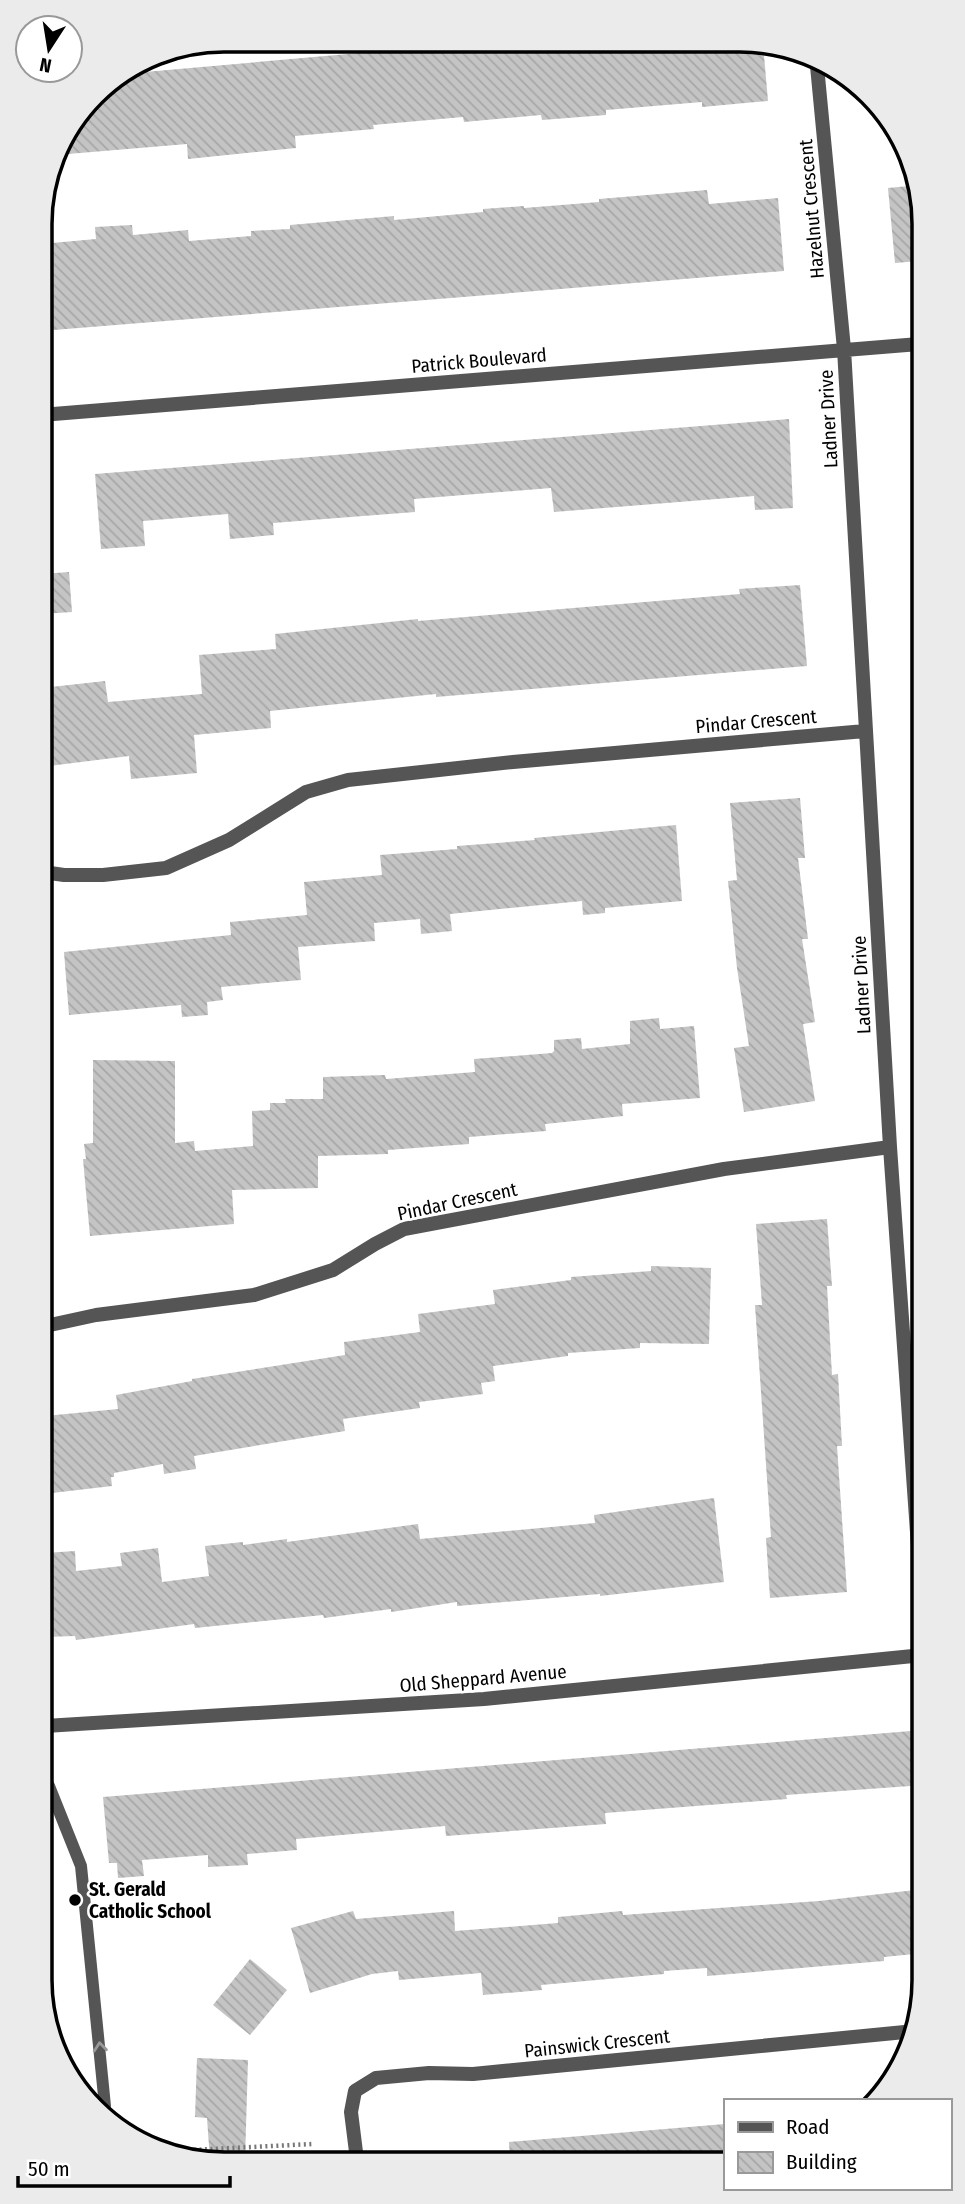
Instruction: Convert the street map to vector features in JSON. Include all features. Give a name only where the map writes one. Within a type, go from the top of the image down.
[{"type":"street","name":"Hazelnut Crescent","points":[[817,70],[844,349]]},
{"type":"street","name":"Patrick Boulevard","points":[[53,414],[912,344]]},
{"type":"street","name":"Ladner Drive","points":[[844,349],[890,1147],[912,1461]]},
{"type":"street","name":"Pindar Crescent","points":[[53,873],[103,875],[166,869],[229,839],[306,792],[348,780],[513,762],[865,731]]},
{"type":"street","name":"Pindar Crescent","points":[[52,1324],[96,1315],[254,1295],[333,1270],[404,1229],[724,1169],[890,1147]]},
{"type":"street","name":"Old Sheppard Avenue","points":[[52,1726],[484,1699],[912,1656]]},
{"type":"street","name":"Painswick Crescent","points":[[357,2152],[351,2112],[355,2091],[376,2078],[429,2073],[473,2074],[904,2032]]},
{"type":"lane","points":[[52,1794],[81,1866],[105,2103]]},
{"type":"path","points":[[200,2150],[312,2144]]},
{"type":"building","points":[[740,52],[764,54],[768,101],[702,107],[702,102],[606,110],[606,115],[542,120],[541,115],[464,122],[463,117],[373,125],[374,129],[295,136],[296,148],[188,159],[187,144],[68,154],[81,129],[95,111],[129,81],[147,72],[363,53]]},
{"type":"building","points":[[908,186],[912,262],[895,263],[888,188]]},
{"type":"building","points":[[707,190],[709,204],[778,198],[784,271],[53,330],[53,243],[96,239],[95,227],[132,225],[133,235],[188,230],[189,241],[251,236],[251,231],[290,229],[290,225],[394,216],[394,220],[483,212],[483,209],[599,202],[599,199]]},
{"type":"building","points":[[789,419],[793,508],[755,510],[754,496],[554,512],[551,488],[414,499],[415,512],[273,523],[274,535],[230,539],[228,514],[143,521],[145,546],[101,549],[95,474]]},
{"type":"building","points":[[69,572],[72,612],[53,613],[53,573]]},
{"type":"building","points":[[800,585],[807,666],[436,697],[436,694],[270,711],[271,728],[194,735],[197,773],[131,779],[129,756],[53,766],[53,687],[105,681],[108,702],[202,694],[199,655],[276,649],[275,634],[418,619],[740,594],[739,589]]},
{"type":"building","points":[[800,798],[805,858],[798,858],[808,939],[802,939],[815,1022],[803,1024],[815,1101],[744,1112],[734,1048],[749,1046],[728,881],[737,880],[730,803]]},
{"type":"building","points":[[676,825],[682,901],[605,908],[605,913],[583,915],[582,901],[450,914],[452,931],[421,934],[420,919],[374,923],[375,941],[298,947],[301,980],[221,987],[223,1000],[207,1002],[208,1015],[182,1017],[181,1005],[69,1015],[64,952],[231,935],[230,922],[307,915],[304,882],[382,875],[380,855]]},
{"type":"building","points":[[659,1018],[660,1029],[694,1026],[700,1098],[622,1104],[623,1116],[545,1124],[546,1131],[469,1137],[469,1144],[388,1150],[388,1154],[318,1156],[318,1188],[232,1190],[234,1224],[90,1236],[83,1159],[86,1159],[84,1144],[93,1143],[93,1060],[175,1061],[175,1143],[194,1141],[195,1151],[253,1146],[252,1111],[270,1110],[270,1103],[286,1103],[285,1099],[323,1099],[323,1077],[385,1075],[386,1079],[475,1072],[474,1059],[552,1053],[554,1040],[581,1038],[582,1049],[630,1044],[630,1021]]},
{"type":"building","points":[[827,1219],[832,1286],[827,1286],[832,1375],[838,1374],[842,1446],[837,1446],[847,1592],[770,1598],[766,1538],[771,1537],[755,1305],[762,1305],[756,1224]]},
{"type":"building","points":[[651,1266],[711,1268],[709,1344],[640,1343],[640,1348],[568,1353],[568,1356],[493,1366],[495,1381],[481,1383],[483,1394],[419,1402],[420,1408],[343,1419],[345,1431],[194,1456],[196,1469],[164,1474],[163,1464],[114,1473],[114,1477],[111,1477],[112,1486],[52,1493],[52,1415],[118,1409],[116,1395],[192,1379],[345,1355],[344,1342],[420,1332],[418,1314],[495,1304],[493,1290],[571,1280],[571,1277],[651,1271]]},
{"type":"building","points":[[714,1498],[724,1582],[600,1596],[457,1606],[457,1602],[324,1618],[323,1615],[195,1628],[194,1624],[76,1640],[75,1636],[52,1637],[52,1553],[75,1551],[76,1571],[122,1566],[120,1553],[158,1548],[162,1582],[209,1576],[205,1546],[243,1542],[243,1545],[287,1539],[287,1542],[418,1524],[420,1539],[595,1523],[594,1515]]},
{"type":"building","points":[[912,1731],[912,1786],[605,1813],[606,1824],[446,1836],[445,1826],[296,1839],[297,1850],[247,1854],[248,1865],[208,1867],[208,1855],[142,1860],[144,1876],[118,1878],[117,1863],[109,1863],[103,1797]]},
{"type":"building","points":[[912,1890],[912,1954],[884,1957],[884,1961],[707,1976],[707,1968],[664,1971],[664,1974],[541,1985],[542,1990],[483,1995],[481,1973],[399,1980],[398,1971],[372,1974],[310,1993],[291,1928],[353,1911],[356,1919],[454,1911],[455,1931],[558,1923],[558,1917],[622,1911],[623,1915],[819,1901]]},
{"type":"building","points":[[250,1959],[287,1990],[250,2035],[213,2005]]},
{"type":"building","points":[[197,2058],[248,2060],[245,2152],[209,2151],[207,2118],[195,2117]]},
{"type":"building","points":[[724,2124],[724,2152],[510,2152],[509,2142]]},
{"type":"place","name":"St. Gerald Catholic School","points":[[75,1900]]}]
